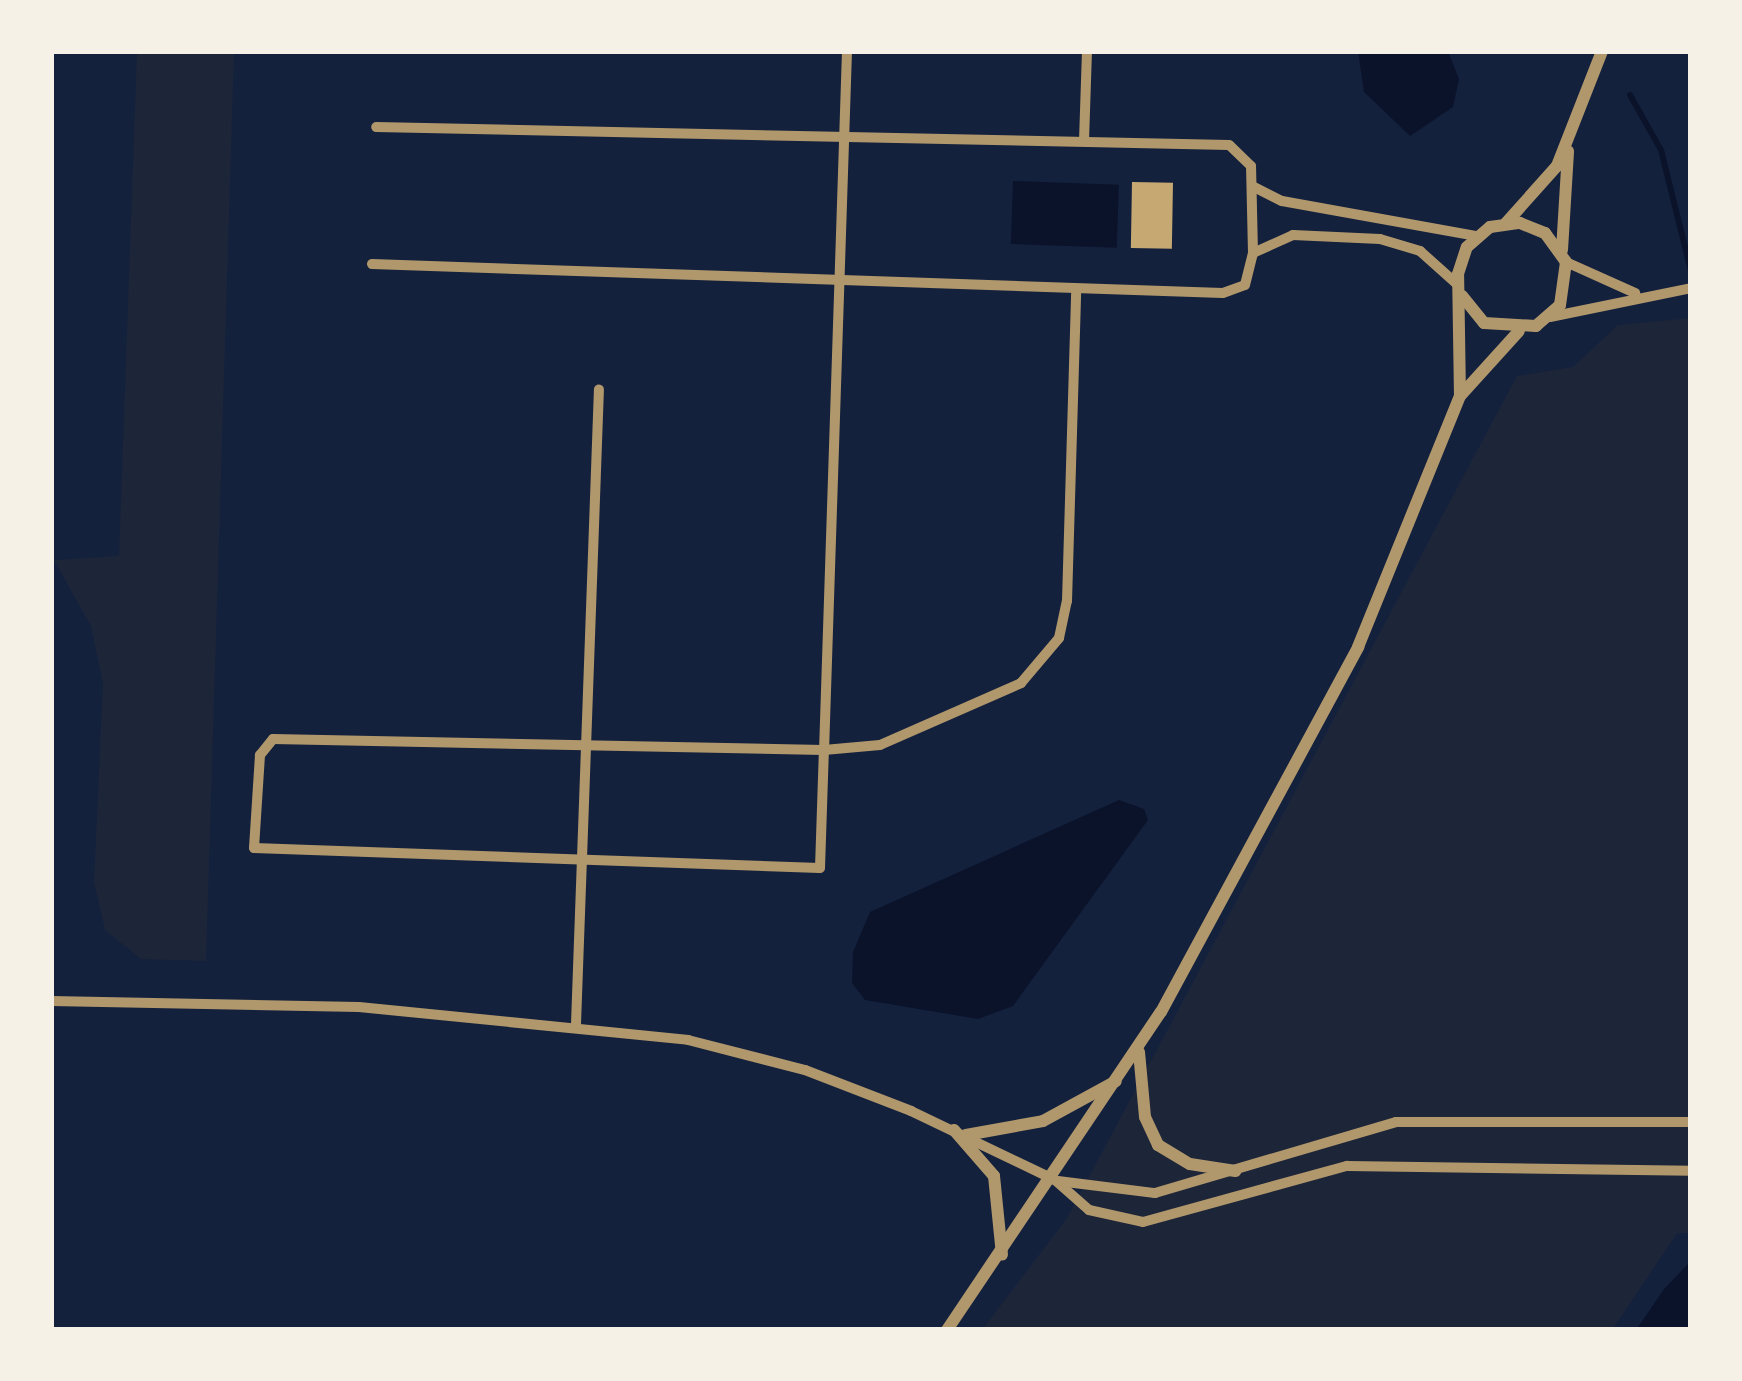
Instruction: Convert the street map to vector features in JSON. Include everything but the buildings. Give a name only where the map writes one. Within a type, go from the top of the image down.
[{"type":"street","points":[[847,51],[839,280],[824,750],[820,868],[254,848],[260,755],[273,739],[824,750],[900,738],[1021,683],[1051,655],[1067,601],[1076,290]]},
{"type":"street","points":[[1084,141],[1087,51]]},
{"type":"street","points":[[947,1330],[1055,1180],[1139,1048],[1321,723],[1394,572],[1460,396],[1461,260],[1477,236],[1506,223],[1541,190],[1570,138],[1602,51]]},
{"type":"street","points":[[372,264],[1223,293],[1245,285],[1253,253],[1254,188],[1247,158],[1228,145],[376,127]]},
{"type":"street","points":[[1550,317],[1566,292],[1570,138]]},
{"type":"street","points":[[1254,188],[1282,201],[1477,236]]},
{"type":"street","points":[[1506,223],[1545,232],[1564,258],[1638,294]]},
{"type":"street","points":[[1253,253],[1293,236],[1380,239],[1420,251],[1484,323],[1519,331]]},
{"type":"street","points":[[1460,396],[1519,331],[1550,317],[1638,294],[1691,288]]},
{"type":"street","points":[[576,1024],[598,389]]},
{"type":"street","points":[[51,1001],[311,1005],[576,1024],[766,1058],[960,1132],[1055,1180],[1089,1210],[1143,1222],[1347,1166],[1691,1171]]},
{"type":"street","points":[[1139,1048],[1145,1117],[1158,1145],[1190,1164],[1234,1171]]},
{"type":"street","points":[[960,1132],[1042,1121],[1121,1076]]},
{"type":"street","points":[[1055,1180],[1141,1195],[1396,1122],[1691,1122]]},
{"type":"street","points":[[960,1132],[998,1185],[1001,1257]]},
{"type":"shaded area","points":[[137,51],[234,51],[206,961],[141,959],[105,930],[94,882],[103,684],[91,626],[54,560],[119,556]]},
{"type":"shaded area","points":[[1358,51],[1448,51],[1459,79],[1453,107],[1410,136],[1364,92]]},
{"type":"shaded area","points":[[1013,181],[1119,185],[1117,248],[1011,244]]},
{"type":"shaded area","points":[[1691,318],[1691,1233],[1677,1233],[1612,1330],[982,1330],[1067,1218],[1517,376],[1573,367],[1618,325]]},
{"type":"shaded area","points":[[1119,800],[1144,809],[1148,820],[1013,1006],[978,1019],[865,1000],[852,983],[853,952],[870,912]]},
{"type":"shaded area","points":[[1691,1261],[1691,1330],[1636,1330],[1664,1289]]},
{"type":"waterway","points":[[1630,95],[1661,150],[1691,271]]}]
